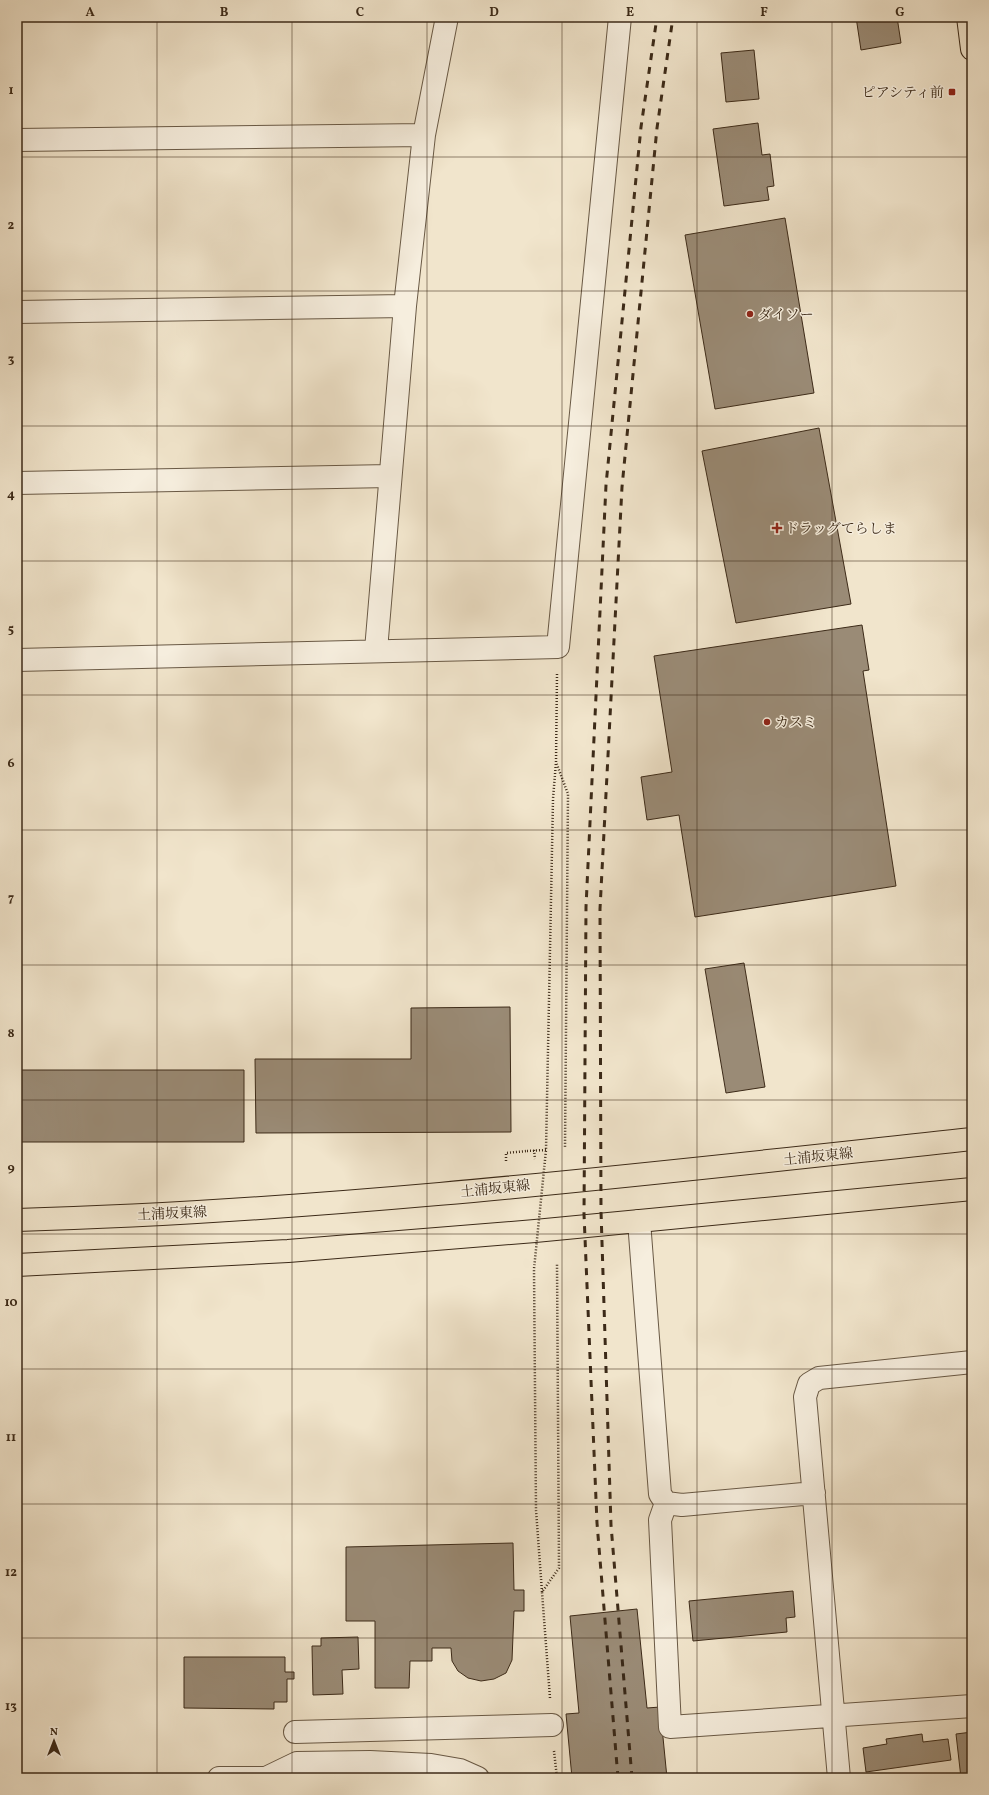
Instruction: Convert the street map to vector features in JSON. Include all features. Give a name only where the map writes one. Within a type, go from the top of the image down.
[{"type":"main road","points":[[968,17],[972,49]]},
{"type":"main road","name":"土浦坂東線","points":[[17,1220],[304,1206],[757,1162],[972,1139]]},
{"type":"main road","points":[[17,1265],[288,1251],[639,1221],[972,1189]]},
{"type":"street","points":[[376,650],[390,476],[424,134],[447,17]]},
{"type":"street","points":[[17,660],[376,650],[558,647],[620,17]]},
{"type":"street","points":[[17,140],[424,134]]},
{"type":"street","points":[[17,312],[406,306]]},
{"type":"street","points":[[17,483],[390,476]]},
{"type":"street","points":[[639,1221],[660,1494],[666,1503],[682,1505],[814,1493]]},
{"type":"street","points":[[839,1778],[805,1397],[809,1384],[819,1378],[972,1362]]},
{"type":"street","points":[[666,1503],[660,1520],[670,1727],[972,1706]]},
{"type":"street","points":[[295,1732],[552,1725]]},
{"type":"street","points":[[219,1778],[270,1777],[296,1763],[370,1762],[421,1771],[468,1775]]},
{"type":"path","points":[[557,1778],[536,1510],[534,1269],[546,1150],[553,799],[556,762],[558,647]]},
{"type":"path","points":[[556,762],[568,794],[565,1148]]},
{"type":"path","points":[[528,1161],[535,1161],[534,1150]]},
{"type":"path","points":[[514,1162],[506,1162],[506,1153],[546,1150]]},
{"type":"path","points":[[542,1592],[559,1568],[557,1263]]},
{"type":"building","points":[[856,17],[897,17],[901,43],[861,50]]},
{"type":"building","points":[[754,50],[759,99],[726,102],[721,53]]},
{"type":"building","points":[[758,123],[762,155],[770,154],[774,186],[767,187],[769,200],[724,206],[713,129]]},
{"type":"building","name":"ダイソー","points":[[785,218],[814,393],[715,409],[685,235]]},
{"type":"building","name":"ドラッグてらしま","points":[[819,428],[851,604],[736,623],[702,451]]},
{"type":"building","name":"カスミ","points":[[862,625],[869,670],[863,671],[896,886],[695,917],[679,815],[647,820],[641,777],[672,772],[654,656]]},
{"type":"building","points":[[744,963],[765,1087],[726,1093],[705,969]]},
{"type":"building","points":[[510,1007],[511,1132],[256,1133],[255,1059],[411,1059],[411,1008]]},
{"type":"building","points":[[17,1070],[244,1070],[244,1142],[17,1142]]},
{"type":"building","points":[[513,1543],[514,1590],[524,1590],[524,1611],[514,1611],[512,1660],[506,1673],[494,1679],[481,1681],[468,1678],[458,1671],[452,1661],[451,1648],[432,1648],[432,1661],[410,1661],[409,1688],[375,1688],[375,1621],[346,1621],[346,1547]]},
{"type":"building","points":[[793,1591],[795,1617],[786,1618],[787,1632],[693,1641],[689,1601]]},
{"type":"building","points":[[637,1609],[647,1708],[660,1707],[667,1778],[572,1778],[566,1714],[579,1713],[570,1616]]},
{"type":"building","points":[[358,1637],[359,1669],[342,1670],[343,1694],[313,1695],[312,1646],[321,1646],[321,1638]]},
{"type":"building","points":[[184,1657],[285,1657],[285,1672],[294,1672],[294,1679],[287,1679],[287,1702],[274,1702],[274,1709],[184,1708]]},
{"type":"building","points":[[972,1732],[972,1778],[961,1778],[956,1734]]},
{"type":"building","points":[[922,1734],[923,1742],[948,1739],[951,1760],[866,1772],[863,1748],[887,1744],[886,1739]]},
{"type":"railway","points":[[618,1778],[597,1523],[584,1214],[586,907],[606,485],[641,127],[657,17]]},
{"type":"railway","points":[[632,1778],[611,1525],[601,1211],[600,909],[622,487],[657,128],[673,17]]},
{"type":"place","name":"ピアシティ前","points":[[952,92]]},
{"type":"place","name":"ダイソー","points":[[750,314]]},
{"type":"place","name":"ドラッグてらしま","points":[[777,528]]},
{"type":"place","name":"カスミ","points":[[767,722]]}]
